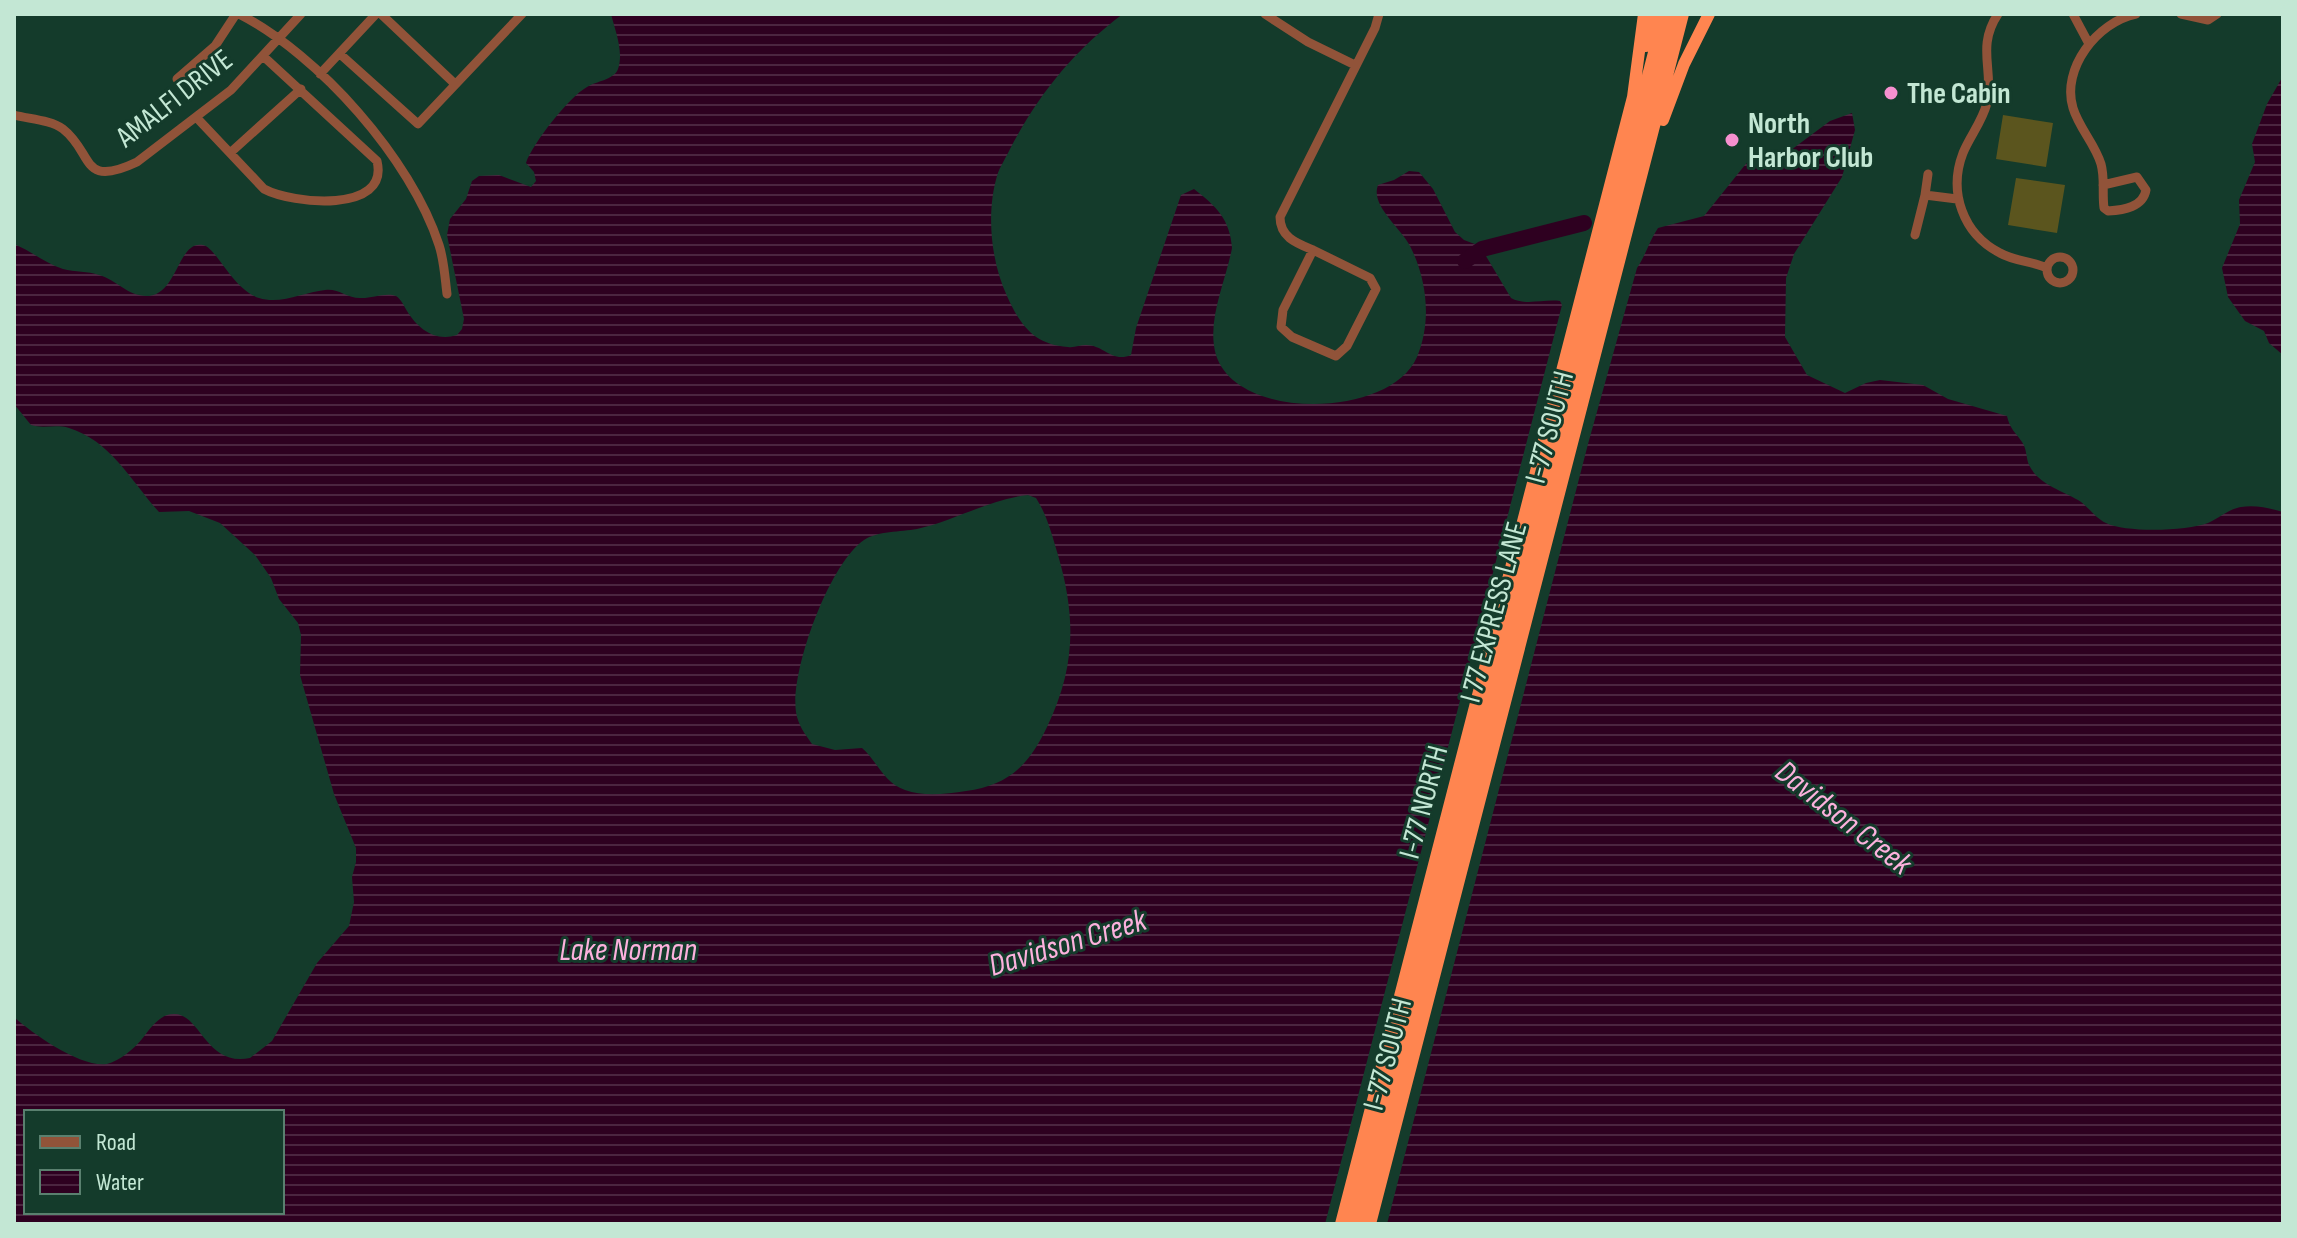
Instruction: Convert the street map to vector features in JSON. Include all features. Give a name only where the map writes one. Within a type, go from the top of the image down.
[{"type":"highway","points":[[1633,97],[1644,14]]},
{"type":"highway","points":[[1633,97],[1655,14]]},
{"type":"highway","name":"I 77 EXPRESS LANE","points":[[1350,1224],[1664,14]]},
{"type":"highway","name":"I 77 EXPRESS LANE","points":[[1361,1224],[1674,14]]},
{"type":"highway","name":"I-77 SOUTH","points":[[1370,1224],[1683,14]]},
{"type":"highway","points":[[1635,199],[1684,64],[1709,14]]},
{"type":"highway","name":"I-77 NORTH","points":[[1341,1224],[1633,97]]},
{"type":"street","points":[[177,79],[215,46],[237,14],[278,37],[320,74],[375,131],[404,174],[439,247],[447,294]]},
{"type":"street","name":"AMALFI DRIVE","points":[[14,115],[59,126],[86,162],[104,172],[120,170],[137,162],[231,90],[301,14]]},
{"type":"street","points":[[320,74],[378,14],[455,84]]},
{"type":"street","points":[[340,54],[418,124],[522,14]]},
{"type":"street","points":[[1265,14],[1308,42],[1355,65]]},
{"type":"street","points":[[1313,250],[1283,310],[1281,327],[1292,337],[1336,356],[1347,346],[1376,289],[1370,278],[1286,235],[1280,227],[1280,217],[1375,28],[1379,14]]},
{"type":"street","points":[[1998,14],[1986,45],[1987,102],[1961,157],[1957,199],[1970,227],[1990,247],[2008,257],[2047,268]]},
{"type":"street","points":[[2070,14],[2089,44]]},
{"type":"street","points":[[2103,185],[2137,177],[2146,190],[2145,197],[2138,204],[2108,211],[2104,208],[2101,164],[2074,112],[2070,95],[2074,72],[2089,44],[2136,14]]},
{"type":"street","points":[[2181,14],[2208,20],[2217,14]]},
{"type":"street","points":[[196,117],[264,189],[285,198],[355,198],[374,187],[379,179],[377,161],[263,56]]},
{"type":"street","points":[[230,153],[301,89]]},
{"type":"street","points":[[1915,235],[1928,174]]},
{"type":"street","points":[[1925,195],[1957,199]]},
{"type":"shaded area","points":[[2003,115],[2053,123],[2046,167],[1996,159]]},
{"type":"shaded area","points":[[2016,178],[2065,185],[2057,233],[2008,225]]},
{"type":"water","name":"Lake Norman","points":[[611,14],[1123,14],[1073,58],[1045,92],[1001,165],[994,190],[992,237],[1002,283],[1023,324],[1037,338],[1056,345],[1092,346],[1118,357],[1131,355],[1136,328],[1181,195],[1194,189],[1220,214],[1231,238],[1232,248],[1213,329],[1216,355],[1230,377],[1253,392],[1282,401],[1315,404],[1348,401],[1378,392],[1402,377],[1417,357],[1425,330],[1424,286],[1410,246],[1382,208],[1377,193],[1378,185],[1409,171],[1419,172],[1433,189],[1455,232],[1464,240],[1480,246],[1511,298],[1528,302],[1560,301],[1562,305],[1325,1224],[14,1224],[14,1017],[58,1048],[96,1064],[107,1064],[121,1057],[135,1047],[152,1026],[170,1014],[184,1017],[192,1023],[223,1055],[235,1059],[250,1058],[272,1041],[317,963],[349,926],[354,902],[352,877],[356,848],[334,794],[300,675],[301,635],[298,623],[279,599],[271,578],[255,555],[220,523],[189,511],[159,512],[119,463],[97,442],[69,428],[31,425],[14,404],[14,244],[56,266],[105,277],[142,296],[159,293],[188,250],[203,245],[214,253],[241,286],[259,298],[284,299],[330,290],[360,298],[392,295],[428,332],[441,337],[457,335],[464,319],[447,235],[450,219],[466,199],[472,181],[479,176],[499,175],[531,187],[536,181],[534,172],[526,163],[543,133],[580,92],[616,73],[620,62]],"holes":[[[1028,495],[1036,498],[1049,525],[1064,578],[1070,642],[1057,705],[1025,762],[1006,778],[981,788],[920,794],[898,787],[862,748],[835,750],[812,744],[796,712],[799,671],[826,594],[851,553],[864,540],[876,535],[917,529],[1014,497]]]},
{"type":"water","points":[[2283,76],[2283,355],[2269,343],[2264,331],[2245,321],[2228,297],[2222,268],[2240,224],[2239,200],[2255,162],[2252,144],[2267,104]]},
{"type":"water","points":[[1852,113],[1855,130],[1842,177],[1794,254],[1786,278],[1785,337],[1807,375],[1845,393],[1880,380],[1923,385],[1948,399],[2007,416],[2024,445],[2033,472],[2050,486],[2078,500],[2102,521],[2115,526],[2142,530],[2186,528],[2208,523],[2247,506],[2283,512],[2283,1224],[1387,1224],[1588,444],[1637,268],[1658,228],[1704,216],[1753,155],[1787,153],[1830,121]]},
{"type":"waterway","name":"Davidson Creek","points":[[1465,261],[1482,249],[1584,223]]},
{"type":"place","name":"The Cabin","points":[[1891,93]]},
{"type":"place","name":"North Harbor Club","points":[[1732,140]]}]
